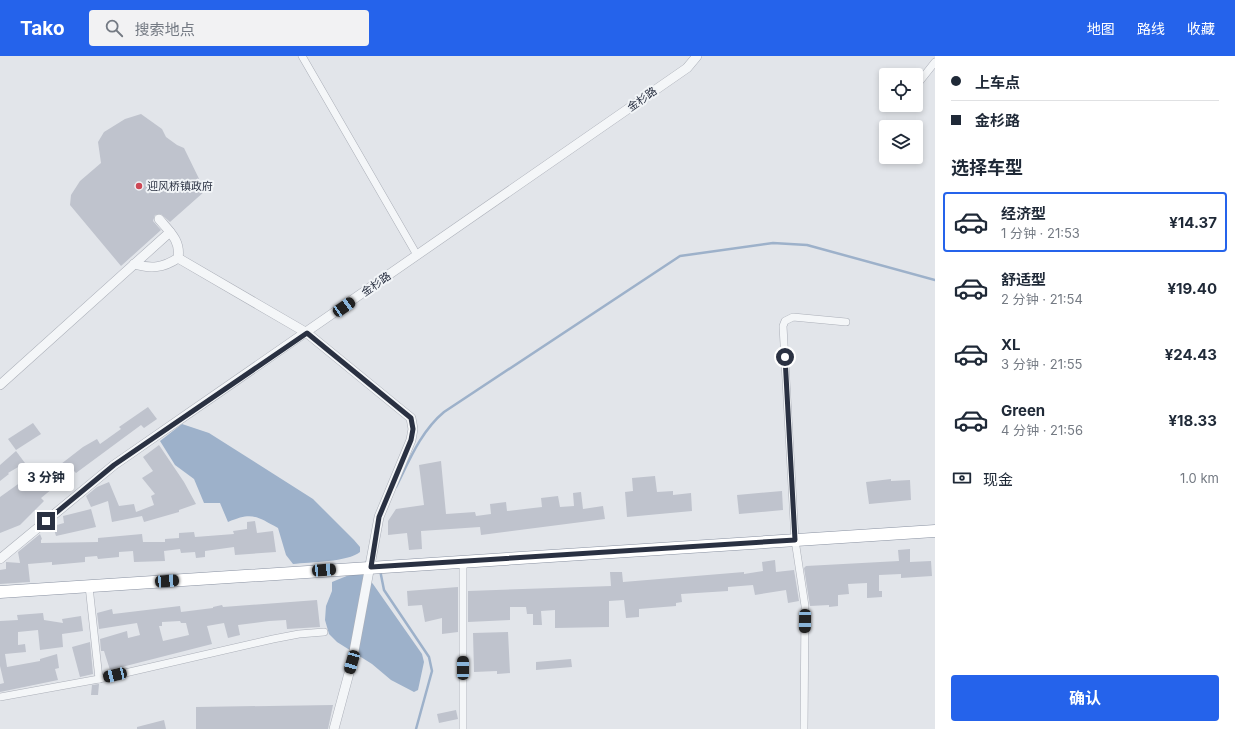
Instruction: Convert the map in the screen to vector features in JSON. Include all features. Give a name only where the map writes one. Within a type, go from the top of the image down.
[{"type":"highway","points":[[0,592],[935,531]]},
{"type":"street","points":[[302,56],[417,255]]},
{"type":"street","name":"金杉路","points":[[0,559],[114,465],[307,333],[687,68],[697,56]]},
{"type":"street","points":[[923,77],[935,62]]},
{"type":"street","points":[[134,264],[156,268],[168,265],[178,258],[179,249],[177,241],[159,220]]},
{"type":"street","points":[[0,384],[170,232]]},
{"type":"street","points":[[178,258],[307,333],[411,418],[413,429],[411,440],[379,517],[376,567],[334,729]]},
{"type":"street","points":[[804,729],[805,606],[795,540],[783,326],[785,320],[793,317],[846,322]]},
{"type":"street","points":[[463,561],[463,729]]},
{"type":"street","points":[[88,586],[100,678]]},
{"type":"street","points":[[0,697],[100,678],[299,634],[324,632]]},
{"type":"water","points":[[182,424],[209,433],[313,499],[354,540],[360,547],[360,552],[338,560],[293,564],[286,555],[278,528],[259,518],[249,516],[228,522],[220,503],[204,503],[194,479],[175,465],[160,441]]},
{"type":"water","points":[[354,573],[364,574],[373,584],[422,654],[424,662],[418,690],[414,692],[391,680],[372,664],[337,642],[329,634],[325,620],[326,606],[332,591],[332,582]]},
{"type":"building","name":"迎风桥镇政府","points":[[141,114],[162,129],[166,137],[184,148],[205,191],[170,222],[161,214],[155,215],[153,221],[161,230],[121,266],[70,205],[71,195],[80,181],[101,163],[98,142],[104,132],[125,119]]},
{"type":"building","points":[[148,407],[157,419],[144,428],[141,425],[76,473],[74,471],[41,498],[44,501],[20,525],[0,533],[0,497],[28,477],[29,479],[46,464],[52,471],[83,447],[97,439],[100,444],[121,429],[119,427]]},
{"type":"building","points":[[33,423],[41,434],[16,450],[8,439]]},
{"type":"building","points":[[159,445],[184,482],[196,504],[179,510],[179,512],[144,522],[142,516],[112,522],[108,501],[91,507],[86,496],[97,487],[109,482],[119,506],[134,504],[136,512],[154,505],[151,496],[155,494],[142,478],[153,471],[143,457]]},
{"type":"building","points":[[16,451],[25,463],[8,473],[9,474],[0,481],[0,465]]},
{"type":"building","points":[[441,461],[446,514],[475,512],[476,516],[491,514],[490,504],[506,502],[507,511],[542,507],[541,498],[558,496],[560,507],[574,506],[573,493],[581,492],[583,509],[603,506],[605,519],[481,535],[480,527],[421,531],[422,549],[409,550],[407,533],[388,535],[388,521],[396,509],[424,505],[419,465]]},
{"type":"building","points":[[655,476],[657,492],[673,491],[673,495],[691,493],[692,511],[627,517],[625,492],[633,491],[632,478]]},
{"type":"building","points":[[891,479],[891,481],[910,480],[911,500],[869,504],[866,482]]},
{"type":"building","points":[[782,491],[783,510],[739,514],[737,495]]},
{"type":"building","points":[[91,509],[96,527],[56,536],[53,526],[64,523],[63,516]]},
{"type":"building","points":[[255,521],[257,533],[273,531],[276,552],[235,555],[234,547],[205,551],[205,557],[196,558],[195,552],[181,553],[180,549],[164,551],[165,561],[134,562],[133,551],[119,552],[119,557],[98,559],[97,556],[85,557],[85,562],[52,565],[52,562],[28,564],[30,582],[0,584],[0,570],[6,569],[6,562],[20,563],[18,552],[40,534],[42,539],[41,543],[98,542],[98,538],[142,534],[143,542],[165,542],[165,539],[179,538],[179,533],[194,532],[195,537],[234,534],[233,531],[247,529],[247,522]]},
{"type":"building","points":[[910,549],[910,562],[931,561],[932,576],[901,578],[901,574],[879,575],[879,591],[882,591],[882,597],[867,598],[867,583],[848,584],[849,594],[838,595],[838,606],[810,606],[804,568],[806,566],[899,561],[898,550]]},
{"type":"building","points":[[775,560],[776,572],[794,570],[799,601],[788,603],[786,590],[755,595],[753,585],[728,587],[728,591],[681,594],[682,602],[676,603],[676,606],[639,609],[639,617],[626,618],[624,600],[609,601],[609,627],[555,628],[555,610],[541,611],[542,625],[533,625],[533,614],[527,614],[526,607],[510,607],[510,620],[468,622],[468,591],[611,586],[610,572],[622,572],[623,582],[744,572],[744,574],[763,571],[762,562]]},
{"type":"building","points":[[458,587],[458,632],[442,634],[442,618],[425,622],[422,605],[408,606],[407,591]]},
{"type":"building","points":[[317,600],[320,627],[287,629],[286,620],[269,621],[238,625],[240,635],[228,638],[224,623],[207,626],[212,644],[110,670],[104,651],[101,651],[100,639],[127,631],[128,638],[140,635],[137,623],[99,629],[97,613],[112,609],[113,614],[180,606],[181,612],[213,608],[222,605],[223,607]],"holes":[[[180,621],[181,623],[186,623],[189,635],[163,641],[159,626],[162,626],[162,622]]]},
{"type":"building","points":[[43,613],[44,620],[63,623],[62,619],[81,616],[83,631],[62,634],[63,647],[40,650],[38,630],[18,632],[18,645],[25,644],[26,652],[5,654],[7,667],[40,661],[40,659],[57,654],[59,668],[55,669],[58,680],[0,692],[0,684],[4,683],[0,666],[0,621],[18,620],[17,615]]},
{"type":"building","points":[[508,632],[510,673],[497,674],[497,671],[474,672],[473,633]]},
{"type":"building","points":[[90,642],[93,674],[80,677],[72,647]]},
{"type":"building","points":[[571,659],[572,667],[536,670],[536,662]]},
{"type":"building","points":[[99,684],[98,695],[91,695],[92,685]]},
{"type":"building","points":[[333,705],[328,729],[196,729],[196,707]]},
{"type":"building","points":[[456,710],[458,719],[439,723],[437,714]]},
{"type":"building","points":[[164,720],[166,729],[137,729],[137,727]]},
{"type":"waterway","points":[[396,487],[422,437],[444,412],[680,256],[773,243],[807,245],[935,280]]},
{"type":"waterway","points":[[380,570],[384,590],[429,657],[432,671],[416,729]]},
{"type":"place","name":"迎风桥镇政府","points":[[139,186]]},
{"type":"route","points":[[46,521],[114,465],[307,333],[411,418],[413,429],[411,440],[379,517],[371,567],[795,540],[785,357]]}]
